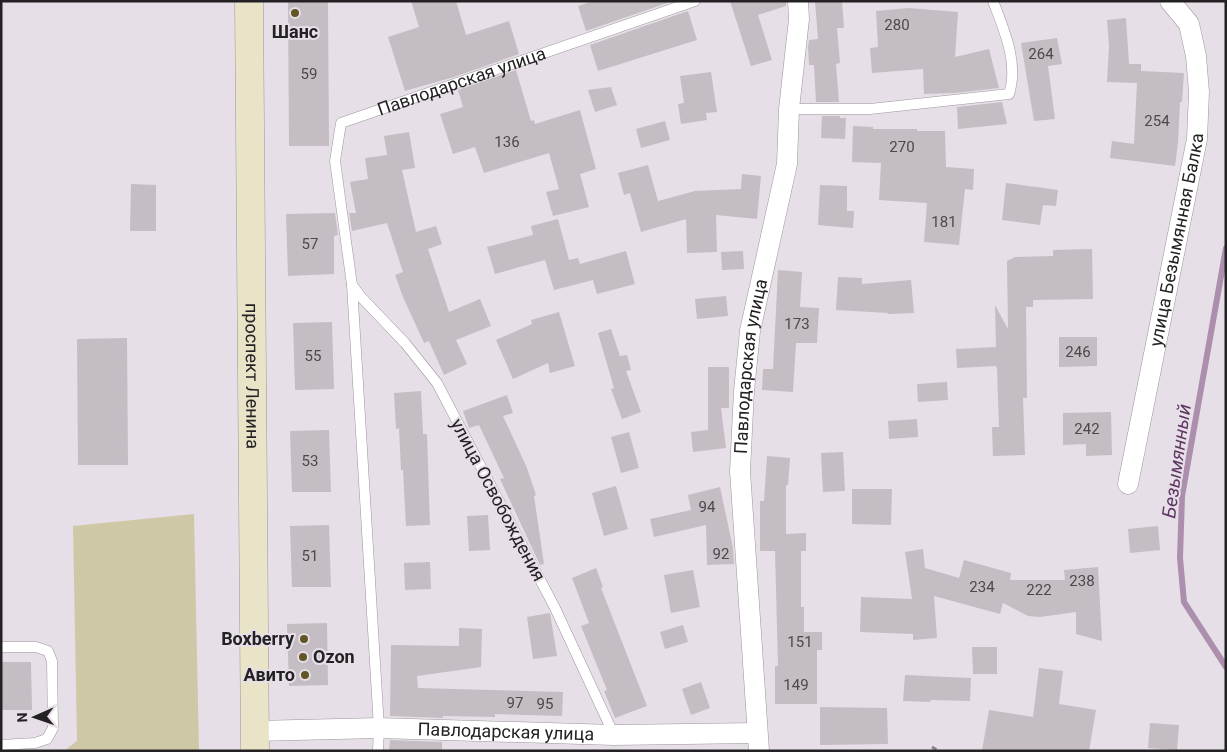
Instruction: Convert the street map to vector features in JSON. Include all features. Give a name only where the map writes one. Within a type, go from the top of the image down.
[{"type":"main road","name":"проспект Ленина","points":[[249,1],[255,741]]},
{"type":"street","name":"Павлодарская улица","points":[[255,741],[379,728],[614,735],[758,742],[740,471],[744,391],[750,331],[787,164],[789,109],[799,19],[798,1]]},
{"type":"street","name":"улица Безымянная Балка","points":[[1128,484],[1197,139],[1199,92],[1196,56],[1190,24],[1170,1]]},
{"type":"lane","name":"Павлодарская улица","points":[[352,285],[335,162],[341,123],[695,1]]},
{"type":"lane","points":[[789,109],[870,109],[1009,94],[1013,81],[1008,39],[993,1]]},
{"type":"lane","points":[[352,285],[379,728],[378,751]]},
{"type":"lane","name":"улица Освобождения","points":[[352,285],[405,343],[437,383],[555,608],[614,735]]},
{"type":"lane","points":[[1,647],[36,647],[48,651],[52,661],[53,728],[47,739],[35,743],[1,745]]},
{"type":"path","points":[[932,747],[939,751]]},
{"type":"shaded area","points":[[194,514],[199,751],[64,751],[77,741],[73,526]]},
{"type":"building","points":[[288,1],[328,1],[329,146],[289,146]]},
{"type":"building","points":[[411,1],[456,1],[466,35],[509,21],[519,54],[454,77],[405,91],[388,37],[419,27]]},
{"type":"building","points":[[593,1],[673,1],[586,31],[578,6]]},
{"type":"building","points":[[730,1],[786,1],[786,6],[758,15],[772,60],[751,66]]},
{"type":"building","points":[[815,1],[842,1],[844,28],[837,28],[840,63],[836,64],[839,102],[816,102],[814,65],[809,65],[808,46],[809,40],[818,39]]},
{"type":"building","points":[[909,8],[958,12],[955,57],[989,49],[999,88],[924,94],[923,69],[872,73],[870,48],[878,47],[876,11]]},
{"type":"building","points":[[688,11],[697,40],[598,71],[590,45]]},
{"type":"building","points":[[1126,18],[1129,64],[1141,64],[1141,71],[1184,73],[1175,166],[1110,158],[1112,141],[1134,144],[1137,83],[1107,82],[1109,46],[1107,20]]},
{"type":"building","points":[[1057,38],[1062,64],[1048,66],[1055,119],[1034,121],[1021,43]]},
{"type":"building","points":[[516,70],[531,121],[534,120],[535,124],[580,110],[596,169],[580,174],[589,207],[553,216],[546,192],[559,189],[549,153],[484,173],[475,147],[453,154],[440,114],[463,107],[458,90]]},
{"type":"building","points":[[711,72],[717,112],[706,113],[707,120],[681,124],[678,104],[684,103],[680,76]]},
{"type":"building","points":[[611,87],[617,105],[595,112],[588,90]]},
{"type":"building","points":[[1002,102],[1007,124],[958,129],[957,107]]},
{"type":"building","points":[[822,116],[846,118],[845,139],[821,138]]},
{"type":"building","points":[[665,121],[670,140],[641,148],[636,129]]},
{"type":"building","points":[[853,126],[873,127],[873,129],[945,131],[946,167],[974,169],[973,190],[965,189],[959,245],[924,242],[927,203],[879,200],[881,163],[852,162]]},
{"type":"building","points":[[409,132],[415,168],[402,170],[416,232],[436,226],[442,244],[428,249],[449,312],[480,299],[491,326],[456,340],[467,364],[444,375],[429,341],[424,343],[403,297],[395,275],[403,272],[387,223],[352,231],[349,213],[356,213],[350,182],[368,179],[365,158],[387,155],[384,136]]},
{"type":"building","points":[[648,165],[658,201],[695,191],[741,189],[742,174],[761,176],[757,219],[716,215],[717,252],[687,253],[686,219],[641,232],[630,193],[624,195],[618,173]]},
{"type":"building","points":[[1006,183],[1058,190],[1056,206],[1043,205],[1040,225],[1002,220]]},
{"type":"building","points":[[131,184],[156,185],[156,231],[130,231]]},
{"type":"building","points":[[820,185],[847,186],[847,211],[854,211],[853,228],[818,225]]},
{"type":"building","points":[[335,213],[338,235],[334,236],[334,274],[288,276],[286,214]]},
{"type":"building","points":[[558,219],[569,260],[578,258],[580,264],[626,251],[635,284],[597,294],[593,280],[554,290],[545,260],[495,274],[487,247],[533,235],[531,226]]},
{"type":"building","points":[[1092,249],[1093,299],[1033,300],[1033,307],[1026,307],[1027,398],[1023,398],[1025,455],[993,456],[992,427],[999,427],[996,366],[957,368],[956,349],[996,347],[995,305],[1008,329],[1007,261],[1015,257],[1053,256],[1053,250]]},
{"type":"building","points":[[743,251],[744,269],[722,270],[721,252]]},
{"type":"building","points":[[778,270],[802,272],[800,307],[819,308],[817,343],[796,343],[793,392],[762,390],[763,369],[773,369]]},
{"type":"building","points":[[838,277],[862,278],[862,284],[911,280],[914,313],[888,314],[836,310]]},
{"type":"building","points":[[726,296],[728,316],[697,319],[695,299]]},
{"type":"building","points":[[559,312],[575,366],[550,373],[548,363],[513,379],[496,340],[532,324],[531,320]]},
{"type":"building","points":[[332,322],[334,389],[295,390],[293,323]]},
{"type":"building","points":[[611,329],[620,356],[627,355],[631,370],[626,371],[641,412],[622,419],[611,389],[614,388],[598,333]]},
{"type":"building","points":[[1059,337],[1097,337],[1097,366],[1059,367]]},
{"type":"building","points":[[127,338],[128,465],[78,465],[77,339]]},
{"type":"building","points":[[708,367],[729,367],[729,408],[721,408],[726,448],[693,452],[691,432],[708,430]]},
{"type":"building","points":[[947,382],[948,400],[918,402],[917,384]]},
{"type":"building","points":[[421,391],[423,434],[427,434],[430,525],[406,526],[403,470],[401,470],[399,428],[396,429],[394,393]]},
{"type":"building","points":[[507,395],[513,413],[503,416],[527,468],[536,495],[534,496],[544,564],[540,565],[500,479],[504,478],[479,425],[469,428],[463,411]]},
{"type":"building","points":[[1111,412],[1112,455],[1086,456],[1086,444],[1063,445],[1063,413]]},
{"type":"building","points":[[917,419],[918,437],[889,439],[888,421]]},
{"type":"building","points":[[329,430],[331,492],[292,492],[290,431]]},
{"type":"building","points":[[629,432],[639,468],[621,473],[611,437]]},
{"type":"building","points":[[843,452],[845,491],[823,492],[821,453]]},
{"type":"building","points":[[767,456],[790,458],[788,485],[786,485],[786,534],[806,533],[806,551],[801,551],[801,607],[804,607],[804,632],[822,632],[822,650],[817,650],[817,704],[775,704],[775,666],[778,666],[775,551],[760,551],[760,501],[764,501]]},
{"type":"building","points":[[616,486],[628,529],[604,536],[592,493]]},
{"type":"building","points":[[720,487],[733,548],[734,564],[707,565],[706,525],[654,537],[650,519],[691,510],[688,495]]},
{"type":"building","points":[[852,489],[892,489],[891,525],[852,524]]},
{"type":"building","points":[[488,515],[490,550],[469,551],[467,516]]},
{"type":"building","points":[[329,525],[331,587],[292,587],[290,526]]},
{"type":"building","points":[[1158,526],[1160,550],[1130,553],[1128,529]]},
{"type":"building","points":[[923,549],[925,568],[959,578],[964,560],[1011,573],[1010,580],[1065,580],[1064,570],[1098,567],[1102,641],[1076,634],[1076,612],[1040,617],[1028,616],[1003,603],[1000,614],[934,596],[937,638],[913,640],[913,634],[860,632],[861,597],[912,599],[905,552]]},
{"type":"building","points":[[430,562],[431,589],[405,590],[404,563]]},
{"type":"building","points":[[596,568],[603,587],[601,588],[647,706],[615,718],[604,691],[607,690],[581,626],[589,623],[572,578]]},
{"type":"building","points":[[693,570],[700,607],[671,613],[664,575]]},
{"type":"building","points":[[550,613],[557,656],[533,659],[527,617]]},
{"type":"building","points":[[327,623],[328,685],[289,686],[287,624]]},
{"type":"building","points":[[683,625],[688,642],[665,649],[660,632]]},
{"type":"building","points":[[459,628],[482,629],[481,667],[417,676],[418,688],[563,692],[562,716],[495,714],[495,717],[443,716],[443,718],[390,716],[391,645],[459,646]]},
{"type":"building","points":[[972,647],[997,647],[997,674],[973,674]]},
{"type":"building","points":[[1,662],[31,662],[32,710],[1,710]]},
{"type":"building","points":[[1039,668],[1063,671],[1059,704],[1096,710],[1089,751],[982,751],[989,710],[1033,717]]},
{"type":"building","points":[[905,675],[971,678],[970,701],[903,701]]},
{"type":"building","points":[[701,682],[710,708],[691,715],[682,689]]},
{"type":"building","points":[[820,707],[887,708],[888,744],[820,745]]},
{"type":"building","points":[[1150,723],[1179,725],[1177,750],[1148,748]]},
{"type":"building","points":[[390,740],[442,742],[442,751],[389,751]]},
{"type":"waterway","name":"Безымянный","points":[[1226,248],[1182,496],[1180,558],[1184,602],[1226,667]]},
{"type":"place","name":"Шанс","points":[[295,13]]},
{"type":"place","name":"Boxberry","points":[[304,639]]},
{"type":"place","name":"Ozon","points":[[303,657]]},
{"type":"place","name":"Авито","points":[[305,675]]}]
